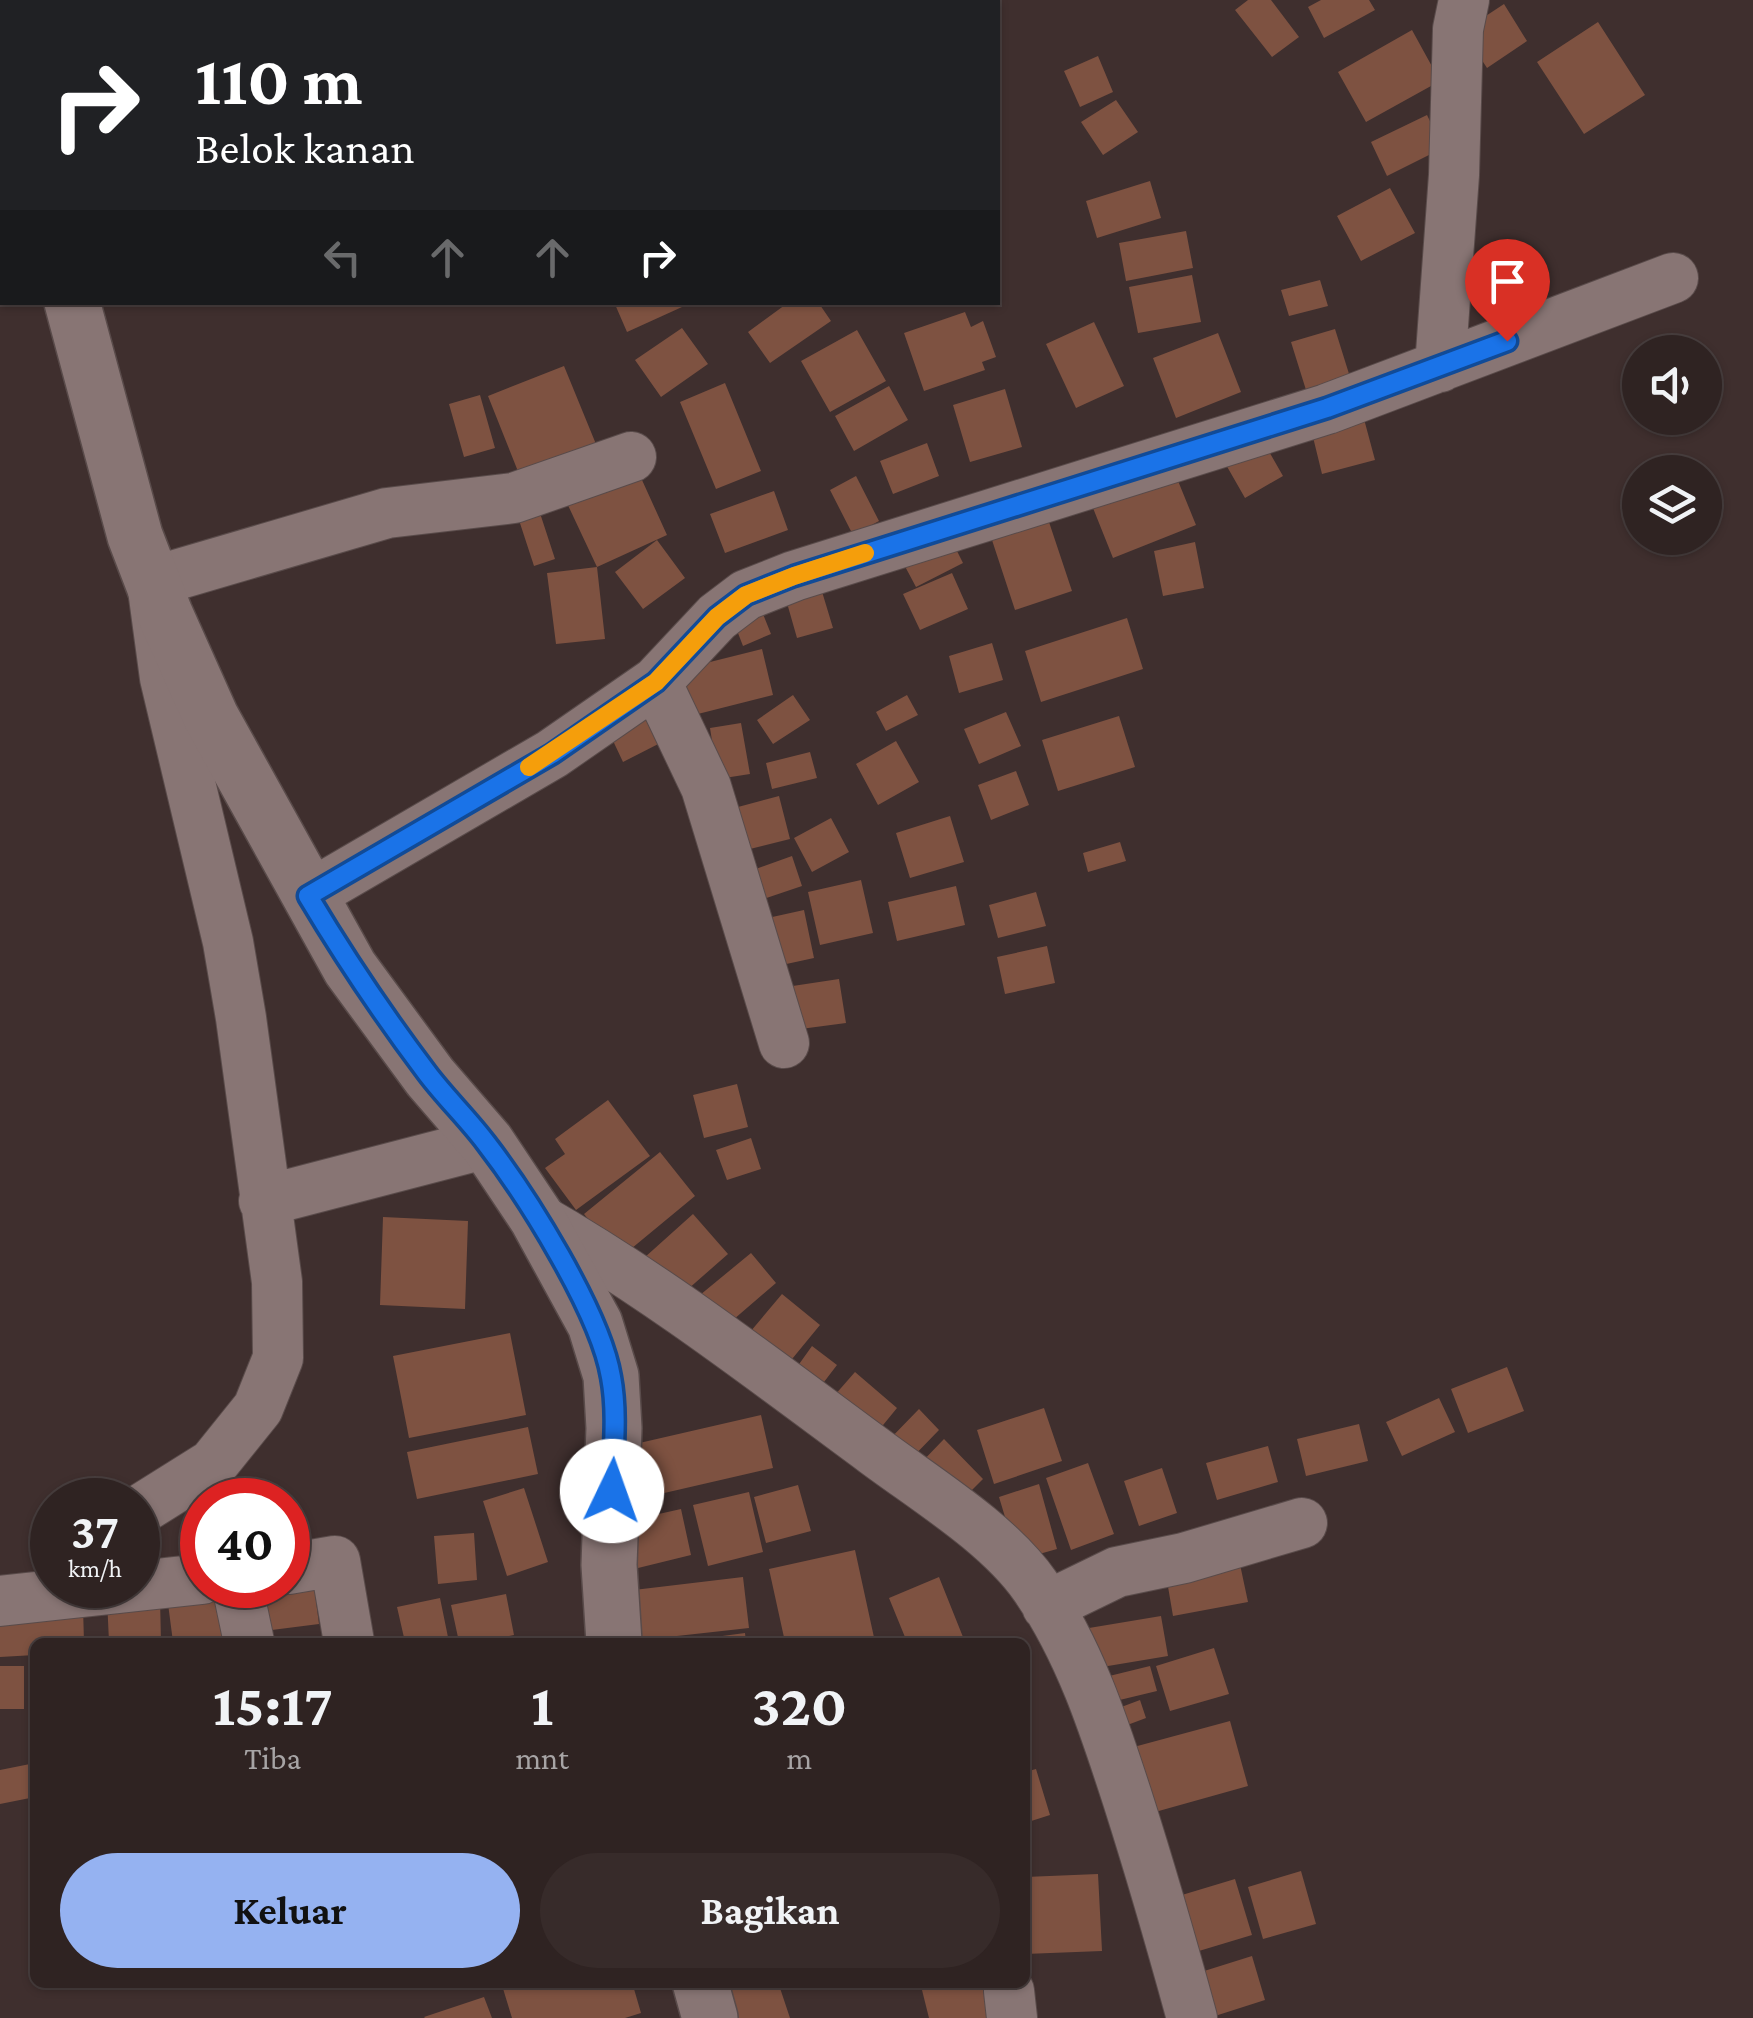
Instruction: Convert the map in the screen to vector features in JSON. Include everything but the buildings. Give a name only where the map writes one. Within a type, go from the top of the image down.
[{"type":"street","points":[[1440,366],[1454,175],[1458,29],[1464,0]]},
{"type":"street","points":[[308,896],[552,754],[656,682],[717,617],[746,595],[794,576],[1310,414],[1673,278]]},
{"type":"street","points":[[73,305],[135,536],[211,717],[350,968],[430,1077],[486,1143],[537,1218],[595,1324],[611,1376],[614,1428],[609,1565],[614,1638]]},
{"type":"street","points":[[152,582],[386,513],[514,498],[631,457]]},
{"type":"street","points":[[152,582],[165,678],[228,942],[277,1282],[278,1358],[258,1408],[213,1464],[160,1497]]},
{"type":"street","points":[[656,682],[706,787],[784,1044]]},
{"type":"street","points":[[264,1202],[486,1143]]},
{"type":"street","points":[[537,1218],[612,1261],[931,1493],[990,1539],[1034,1584],[1070,1644],[1099,1710],[1192,2018]]},
{"type":"street","points":[[1047,1606],[1117,1572],[1184,1558],[1302,1523]]},
{"type":"street","points":[[310,1565],[334,1561],[348,1638]]},
{"type":"street","points":[[0,1599],[30,1581]]},
{"type":"street","points":[[0,1599],[180,1581]]},
{"type":"street","points":[[242,1608],[248,1638]]},
{"type":"street","points":[[702,1988],[710,2018]]},
{"type":"slow traffic","points":[[529,767],[656,682],[717,617],[746,595],[865,553]]},
{"type":"route","points":[[612,1491],[611,1376],[595,1324],[537,1218],[504,1168],[430,1077],[350,968],[308,896],[552,754],[656,682],[717,617],[746,595],[794,576],[1327,408],[1507,341]]}]
